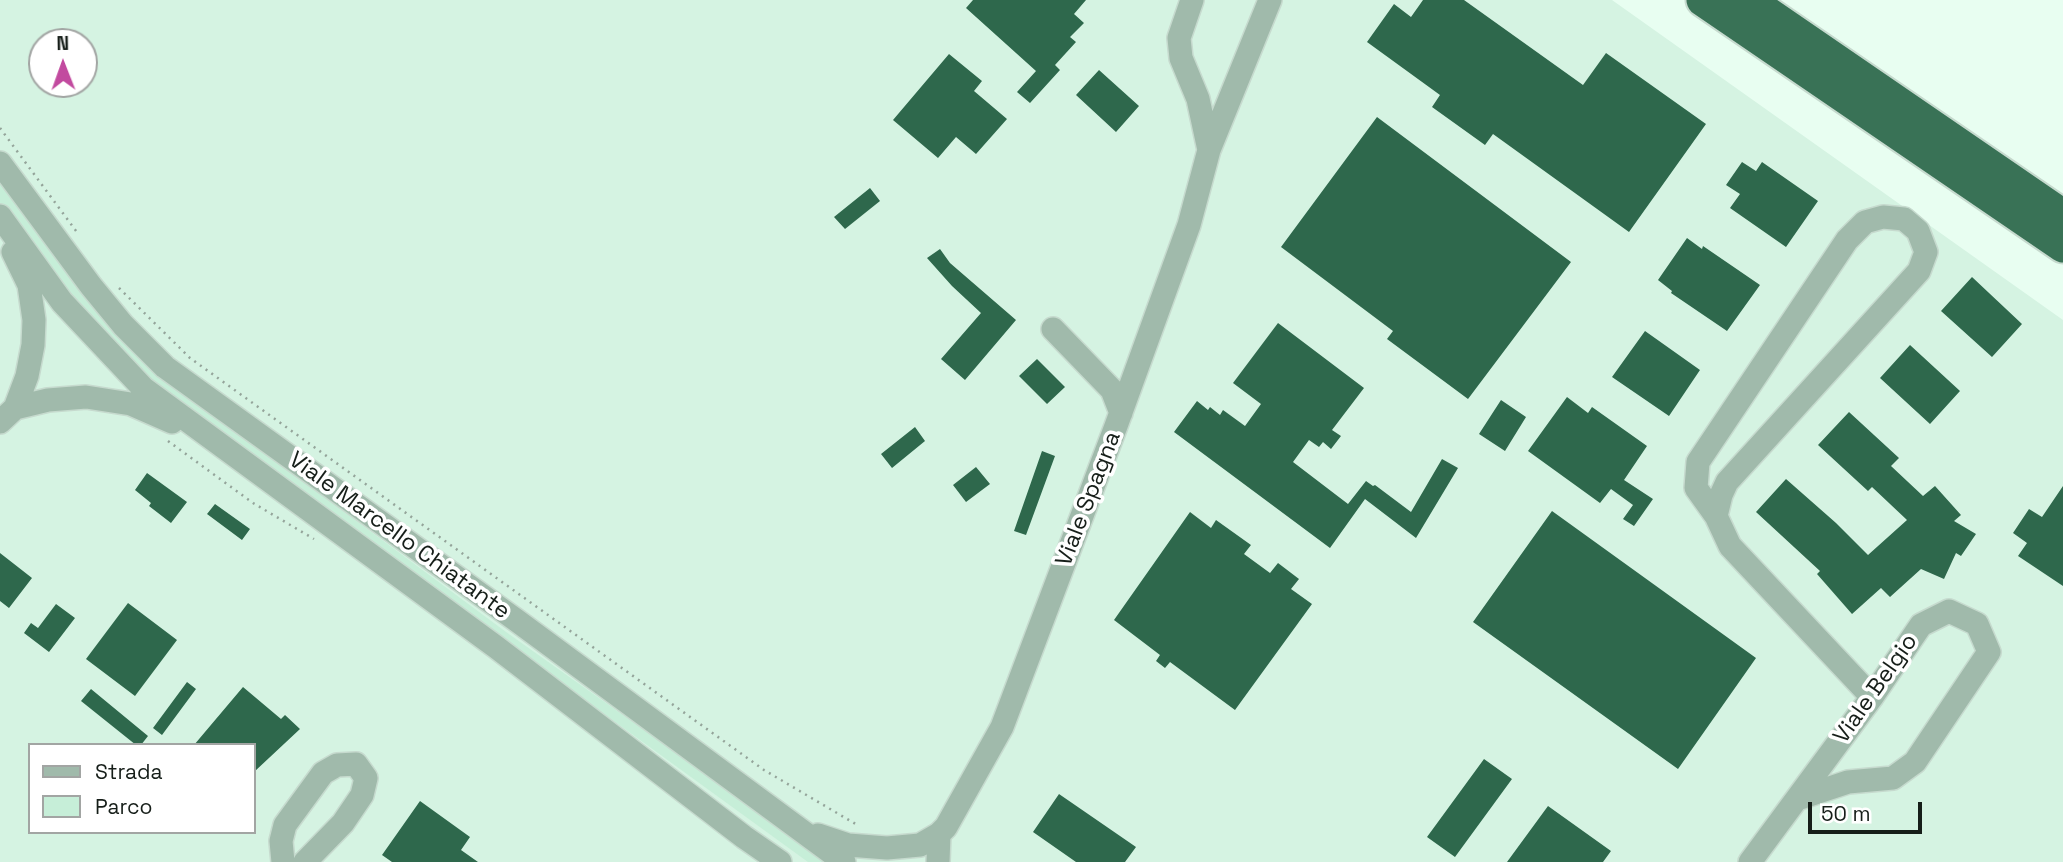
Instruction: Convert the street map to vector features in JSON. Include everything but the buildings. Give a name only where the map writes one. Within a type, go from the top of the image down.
[{"type":"highway","points":[[1703,0],[2063,246]]},
{"type":"highway","points":[[1748,0],[2063,216]]},
{"type":"street","name":"Viale Spagna","points":[[1192,0],[1179,38],[1181,58],[1198,99],[1209,150]]},
{"type":"street","name":"Viale Spagna","points":[[939,834],[946,827],[1002,727],[1189,225],[1209,150],[1270,0]]},
{"type":"street","name":"Viale Marcello Chiatante","points":[[0,163],[122,325],[165,366],[844,862]]},
{"type":"street","name":"Viale Marcello Chiatante","points":[[0,216],[71,312],[143,388],[496,647],[780,862]]},
{"type":"street","points":[[1716,516],[1727,482],[1919,271],[1926,252],[1918,231],[1904,219],[1882,217],[1865,222],[1847,240],[1698,462],[1696,488],[1716,516],[1730,546],[1872,697]]},
{"type":"street","points":[[0,224],[29,285],[34,320],[33,345],[27,376],[8,415]]},
{"type":"street","points":[[1053,329],[1112,390],[1121,413]]},
{"type":"street","points":[[8,415],[48,401],[86,397],[131,404],[208,438]]},
{"type":"street","name":"Viale Belgio","points":[[1750,862],[1872,697],[1921,625],[1950,611],[1977,624],[1989,652],[1916,762],[1893,778],[1848,782],[1797,799]]},
{"type":"street","points":[[283,862],[281,841],[285,825],[323,774],[337,765],[356,764],[366,778],[362,795],[343,823],[305,862]]},
{"type":"street","points":[[795,827],[848,845],[887,848],[920,845],[939,834]]},
{"type":"street","points":[[939,834],[939,862]]},
{"type":"street","points":[[744,837],[765,862]]},
{"type":"path","points":[[0,128],[80,237]]},
{"type":"path","points":[[113,282],[190,358],[764,770],[865,829]]},
{"type":"path","points":[[167,440],[253,503],[313,538]]},
{"type":"shaded area","points":[[0,0],[1612,0],[2063,320],[2063,862],[0,862]]},
{"type":"green space","points":[[0,182],[81,292],[112,329],[184,393],[506,632],[830,862],[808,862],[176,403],[136,369],[73,300],[0,204]]}]
